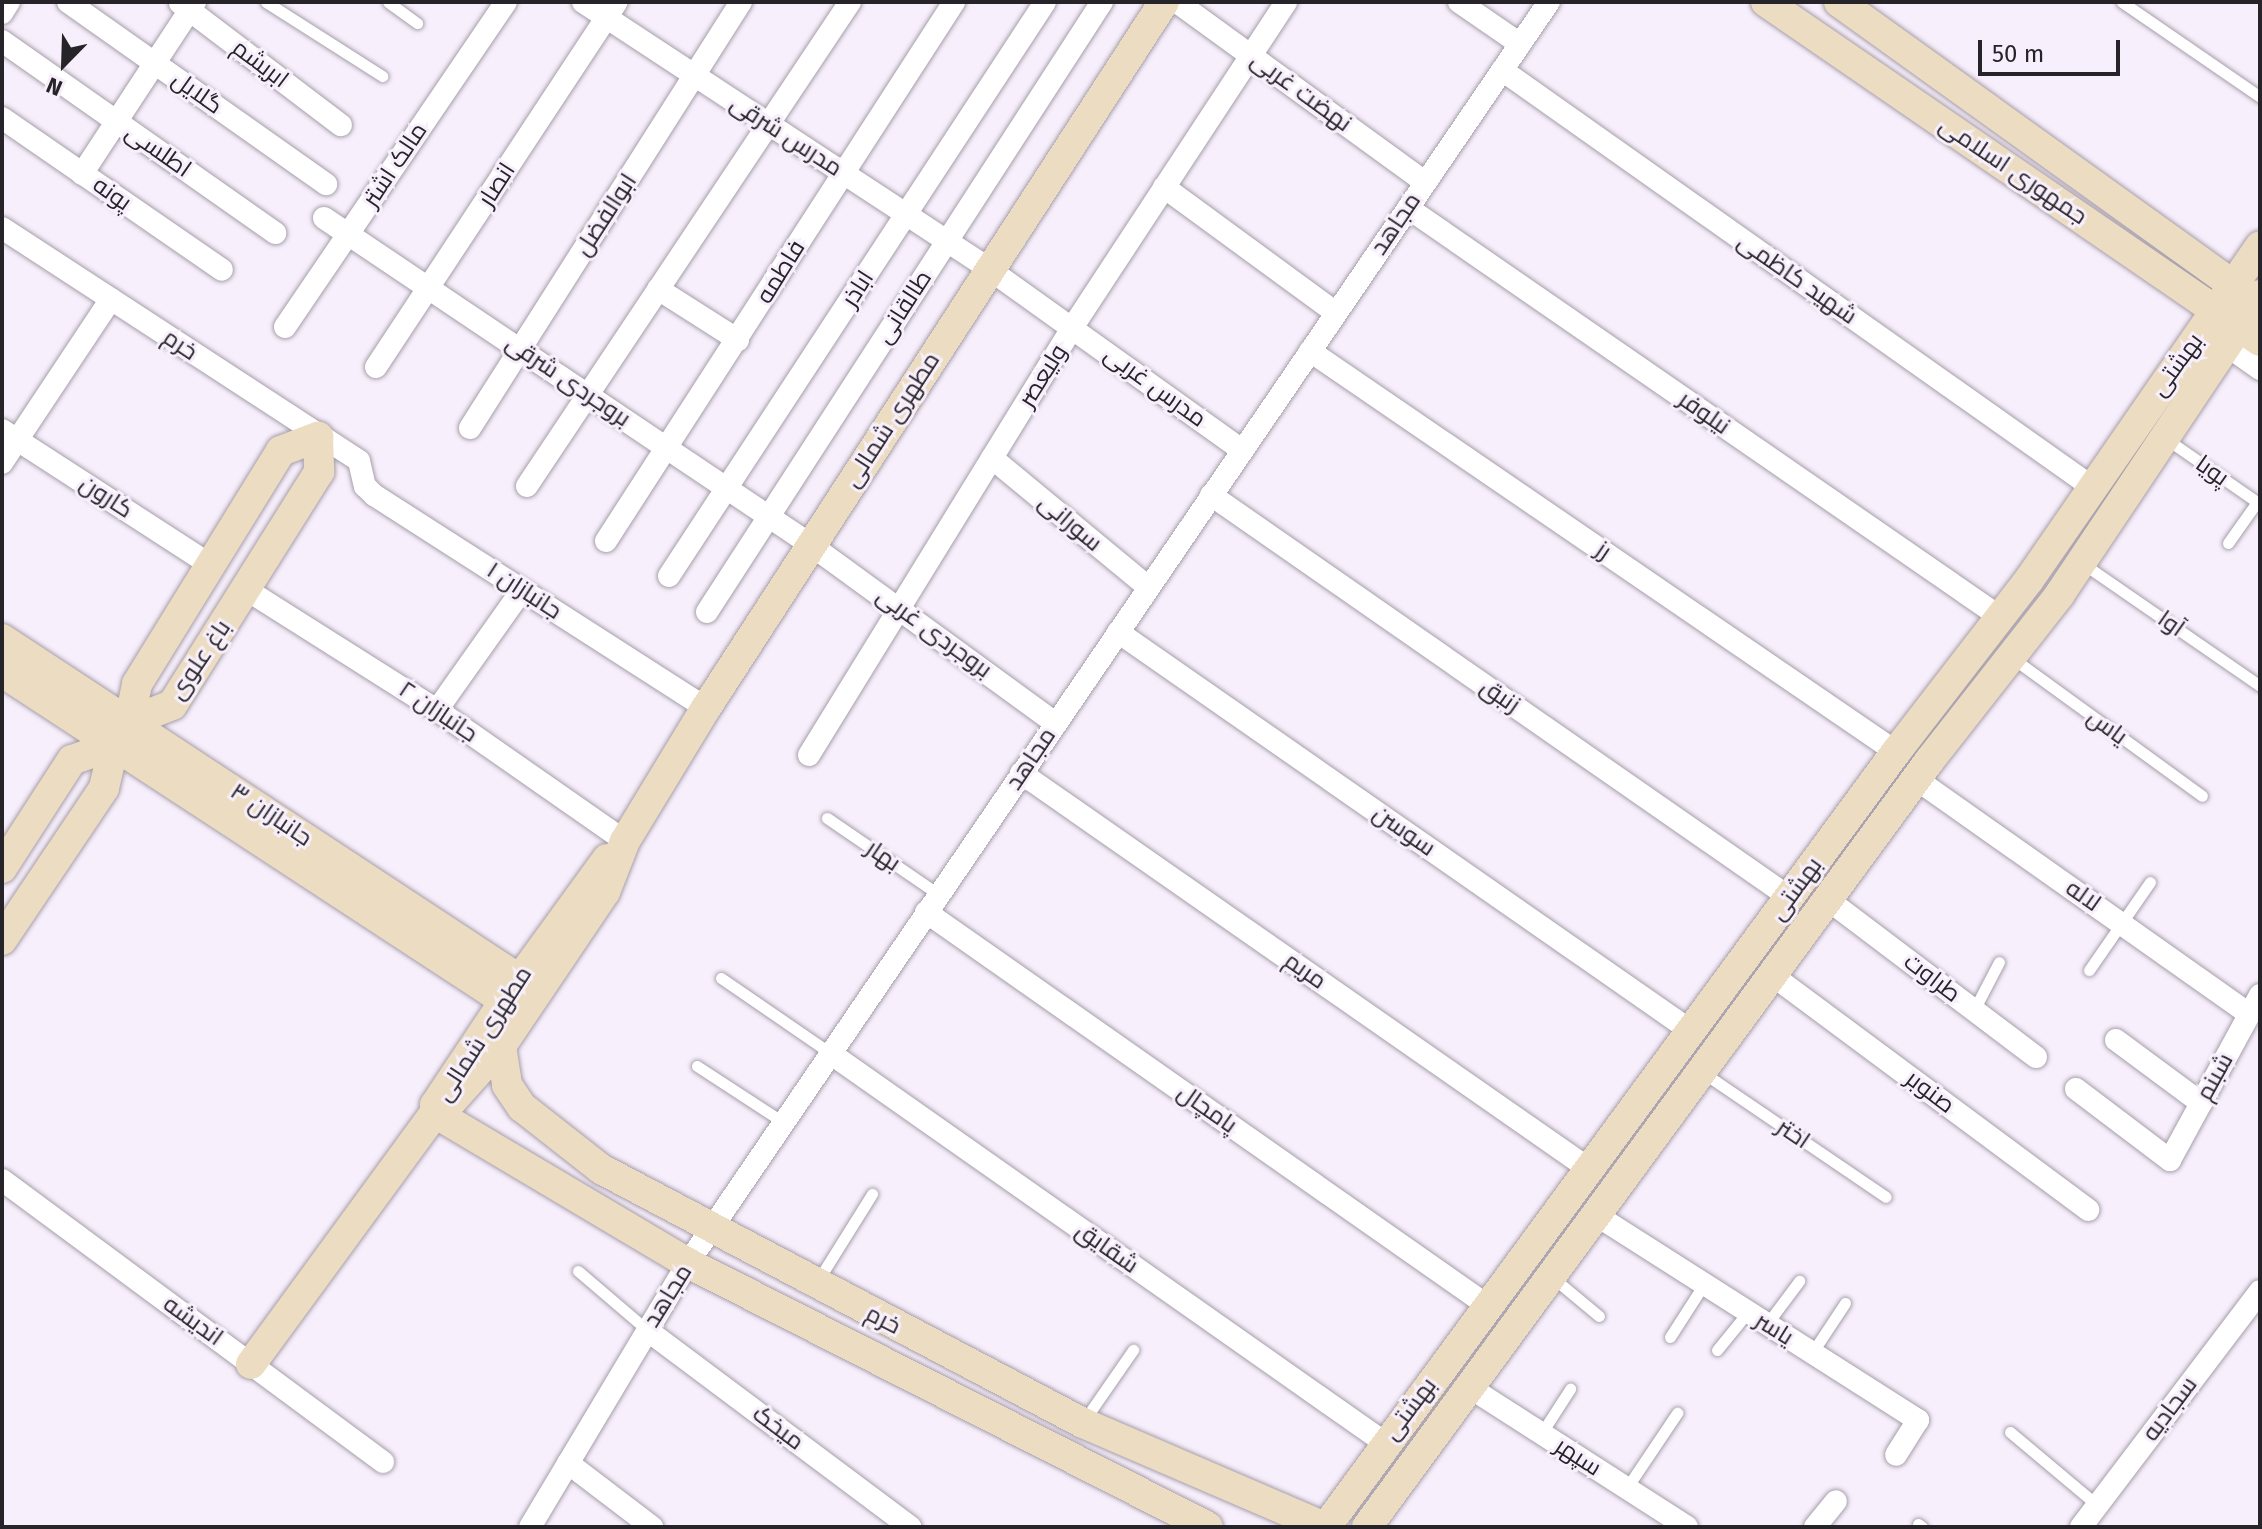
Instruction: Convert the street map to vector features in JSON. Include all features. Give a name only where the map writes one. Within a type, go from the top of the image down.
[{"type":"street","points":[[2,13],[9,2]]},
{"type":"street","name":"گلایل","points":[[68,2],[326,184]]},
{"type":"street","name":"مالک اشتر","points":[[285,327],[506,2]]},
{"type":"street","name":"مدرس شرقی","points":[[583,2],[612,10],[695,75],[989,269]]},
{"type":"street","name":"ابوالفضل","points":[[470,428],[741,2]]},
{"type":"street","points":[[527,486],[850,2]]},
{"type":"street","name":"فاطمه","points":[[606,541],[669,449],[954,2]]},
{"type":"street","name":"اباذر","points":[[669,576],[1045,2]]},
{"type":"street","name":"طالقانی","points":[[707,612],[1102,2]]},
{"type":"street","name":"مطهری شمالی","points":[[522,997],[435,1105],[435,1113],[443,1111],[501,1046],[522,997],[590,878],[625,841],[706,708],[1164,2]]},
{"type":"street","name":"نهضت غربی","points":[[1177,2],[1425,182]]},
{"type":"street","name":"ولیعصر","points":[[809,755],[1072,328],[1286,2]]},
{"type":"street","points":[[1459,2],[1520,44]]},
{"type":"street","name":"مجاهد","points":[[530,1527],[710,1230],[1549,2]]},
{"type":"street","name":"جمهوری اسلامی","points":[[1766,2],[2152,266],[2244,314]]},
{"type":"street","name":"جمهوری اسلامی","points":[[1839,2],[2173,243],[2244,314]]},
{"type":"street","points":[[82,174],[155,64],[188,5]]},
{"type":"street","name":"ابریشم","points":[[188,5],[341,125]]},
{"type":"street","name":"انصار","points":[[376,367],[612,10]]},
{"type":"street","name":"اطلسی","points":[[2,41],[275,233]]},
{"type":"street","name":"شهید کاظمی","points":[[1502,70],[2092,487]]},
{"type":"street","name":"پونه","points":[[2,118],[222,270]]},
{"type":"street","points":[[1164,187],[1336,313]]},
{"type":"street","name":"نیلوفر","points":[[1408,208],[2000,617]]},
{"type":"street","name":"بروجردی شرقی","points":[[324,218],[811,545]]},
{"type":"street","name":"خرم","points":[[2,228],[359,461]]},
{"type":"street","points":[[2152,266],[2169,261],[2173,243]]},
{"type":"street","name":"بهشتی","points":[[1372,1526],[1469,1387],[1827,899],[2082,562],[2244,314],[2260,246]]},
{"type":"street","name":"مدرس غربی","points":[[989,269],[1242,450]]},
{"type":"street","points":[[658,289],[738,340]]},
{"type":"street","points":[[2,463],[10,435],[111,299]]},
{"type":"street","points":[[2244,314],[2260,369]]},
{"type":"street","name":"بهشتی","points":[[1325,1527],[1896,752],[2000,617],[2156,395],[2244,314]]},
{"type":"street","name":"رز","points":[[1310,351],[1896,752]]},
{"type":"street","points":[[2156,395],[2172,399],[2172,426]]},
{"type":"street","name":"کارون","points":[[10,435],[209,564]]},
{"type":"street","name":"باغ علوی","points":[[2,868],[72,760],[122,733],[172,705],[319,472],[318,437],[281,451],[209,564],[137,684],[122,733],[104,788],[2,940]]},
{"type":"street","name":"سورانی","points":[[992,458],[1148,587]]},
{"type":"street","name":"جانبازان ۱","points":[[359,461],[365,486],[374,495],[706,708]]},
{"type":"street","name":"زنبق","points":[[1211,495],[1789,897]]},
{"type":"street","name":"بروجردی غربی","points":[[811,545],[1055,723]]},
{"type":"street","name":"جانبازان ۲","points":[[247,590],[437,710],[625,841]]},
{"type":"street","points":[[437,710],[522,590]]},
{"type":"street","name":"سوسن","points":[[1118,632],[1691,1031]]},
{"type":"street","name":"جانبازان ۳","points":[[2,639],[122,733],[522,997]]},
{"type":"street","name":"جانبازان ۳","points":[[2,672],[122,733]]},
{"type":"street","name":"مریم","points":[[1021,773],[1589,1169]]},
{"type":"street","name":"لاله","points":[[1916,779],[2122,924],[2255,1004]]},
{"type":"street","name":"طراوت","points":[[1827,899],[2036,1057]]},
{"type":"street","name":"پامچال","points":[[932,903],[1488,1306]]},
{"type":"street","name":"صنوبر","points":[[1772,975],[2088,1210]]},
{"type":"street","name":"شبنم","points":[[2076,1089],[2170,1160],[2255,1004]]},
{"type":"street","points":[[2116,1040],[2201,1103]]},
{"type":"street","name":"خرم","points":[[501,1046],[507,1085],[522,1107],[601,1169],[710,1230],[1083,1423],[1325,1527]]},
{"type":"street","name":"شقایق","points":[[830,1053],[1385,1443]]},
{"type":"street","points":[[251,1364],[435,1113]]},
{"type":"street","name":"خرم","points":[[435,1113],[688,1263],[1208,1527]]},
{"type":"street","name":"اندیشه","points":[[2,1180],[383,1462]]},
{"type":"street","name":"یاسر","points":[[1596,1215],[1918,1420],[1896,1455]]},
{"type":"street","name":"سجادیه","points":[[2081,1527],[2260,1291]]},
{"type":"street","name":"میخک","points":[[647,1330],[910,1527]]},
{"type":"street","name":"سپهر","points":[[1469,1387],[1687,1527]]},
{"type":"street","points":[[568,1463],[649,1526]]},
{"type":"street","points":[[1815,1527],[1836,1501]]},
{"type":"street","points":[[1334,1527],[1372,1526]]},
{"type":"lane","points":[[266,2],[382,76]]},
{"type":"lane","points":[[388,2],[417,23]]},
{"type":"lane","points":[[2122,2],[2260,97]]},
{"type":"lane","name":"پویا","points":[[2172,426],[2259,503]]},
{"type":"lane","points":[[2228,543],[2259,503]]},
{"type":"lane","name":"آوا","points":[[2082,562],[2260,686]]},
{"type":"lane","name":"یاس","points":[[2011,657],[2202,796]]},
{"type":"lane","name":"بهار","points":[[827,818],[932,903]]},
{"type":"lane","points":[[2089,970],[2150,882]]},
{"type":"lane","points":[[1974,1010],[1999,962]]},
{"type":"lane","points":[[721,978],[830,1053]]},
{"type":"lane","points":[[697,1066],[783,1122]]},
{"type":"lane","name":"اختر","points":[[1701,1072],[1886,1197]]},
{"type":"lane","points":[[815,1285],[872,1194]]},
{"type":"lane","points":[[578,1271],[647,1330]]},
{"type":"lane","points":[[1551,1276],[1599,1316]]},
{"type":"lane","points":[[1767,1324],[1799,1281]]},
{"type":"lane","points":[[1670,1337],[1704,1284]]},
{"type":"lane","points":[[1812,1353],[1845,1303]]},
{"type":"lane","points":[[1717,1350],[1748,1312]]},
{"type":"lane","points":[[1083,1423],[1133,1350]]},
{"type":"lane","points":[[1541,1434],[1570,1389]]},
{"type":"lane","points":[[1626,1489],[1677,1413]]},
{"type":"lane","points":[[2010,1432],[2097,1505]]}]
